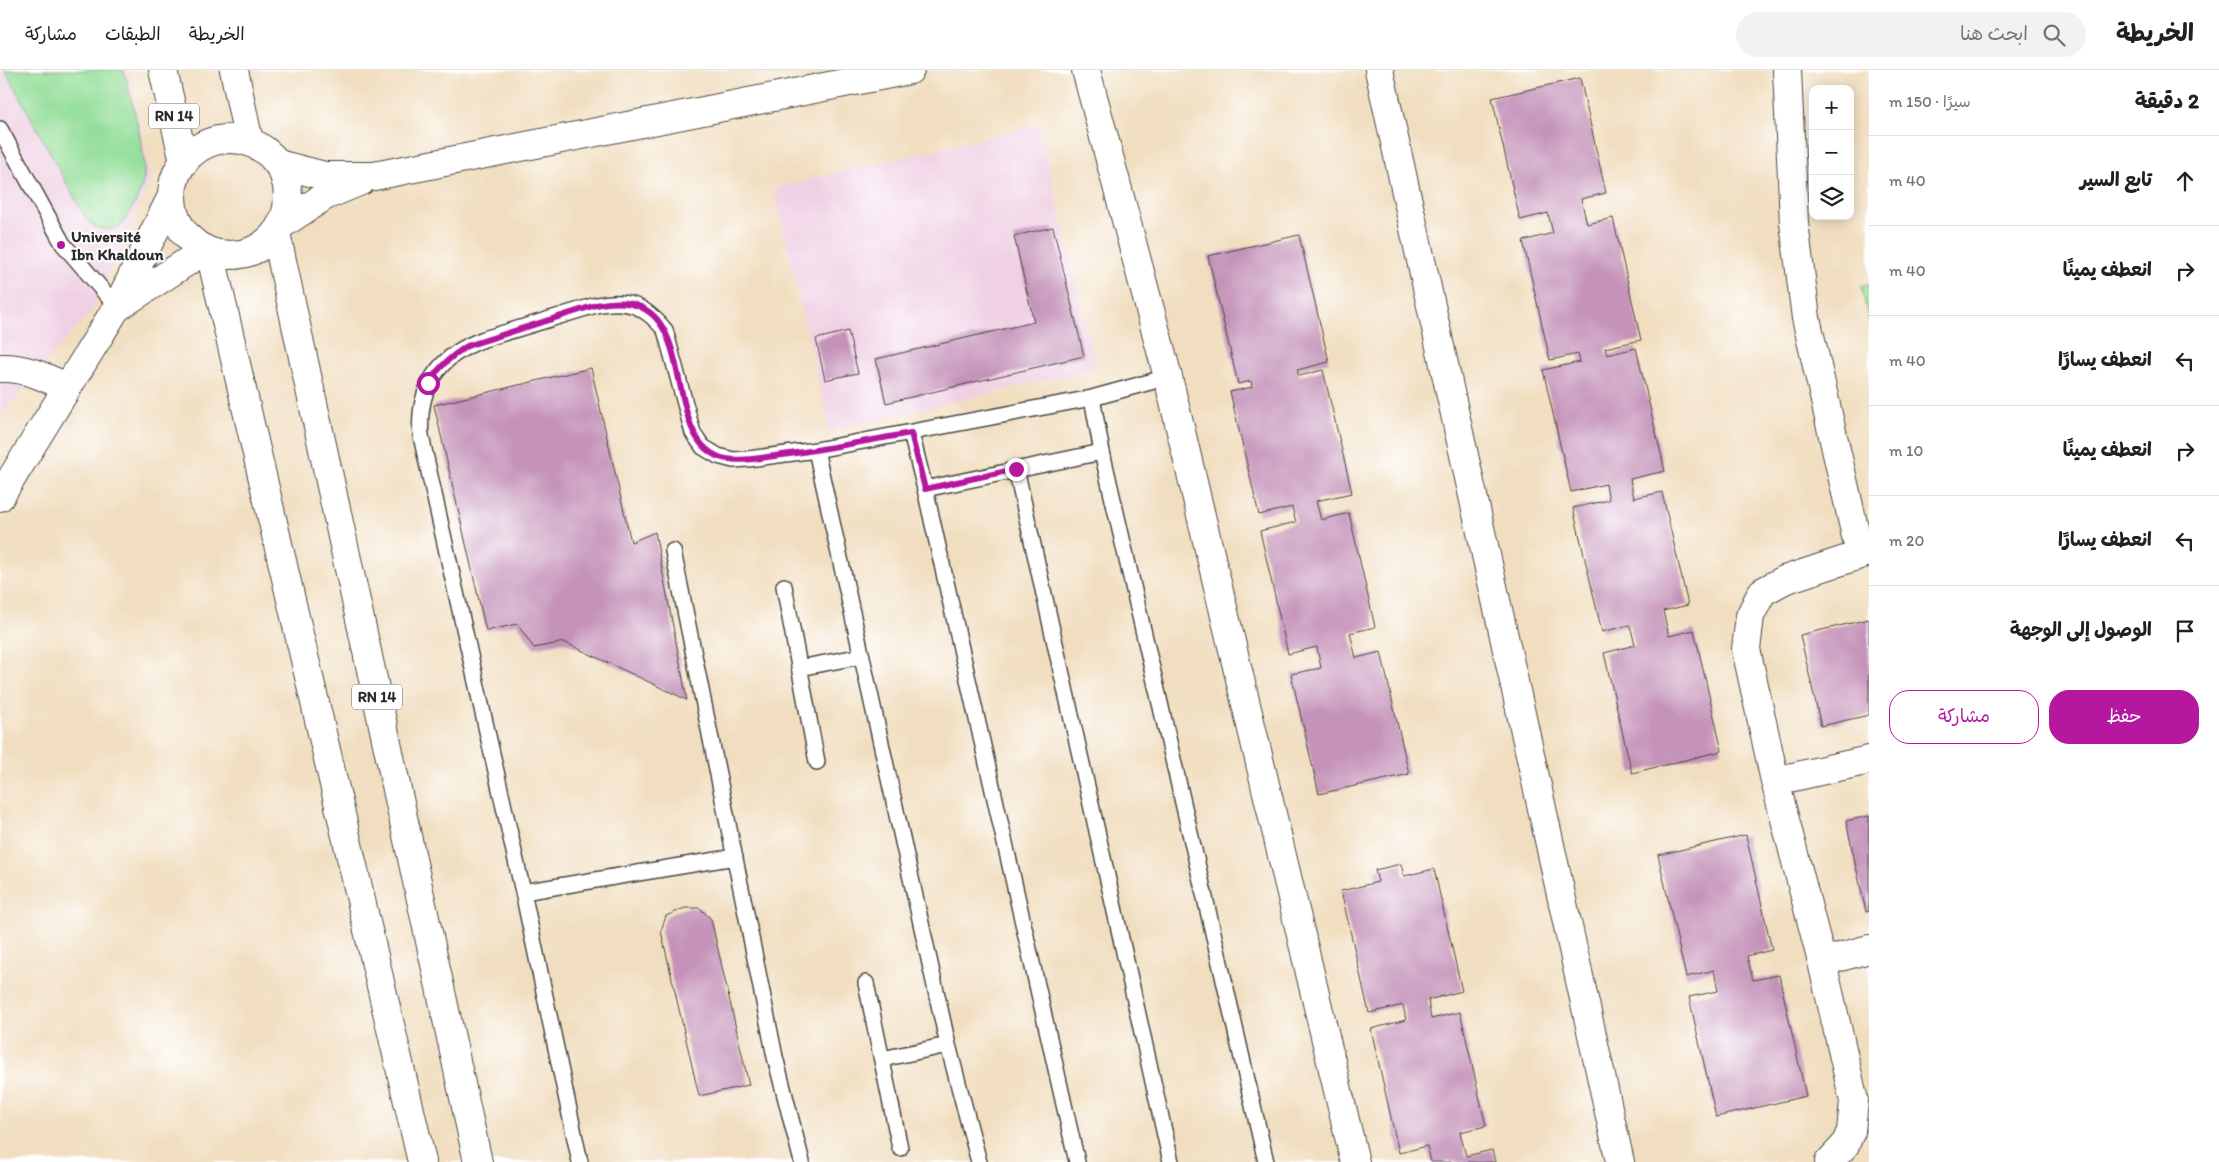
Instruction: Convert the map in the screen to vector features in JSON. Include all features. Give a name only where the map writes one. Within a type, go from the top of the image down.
[{"type":"main road","name":"RN 14","points":[[163,70],[184,162]]},
{"type":"main road","points":[[234,70],[249,142]]},
{"type":"main road","points":[[278,229],[286,210],[288,194],[285,178],[278,164],[265,151],[249,142],[232,139],[213,142],[197,150],[184,162],[175,178],[172,196],[174,212],[180,228],[191,240],[208,251],[228,255],[246,253],[262,246],[278,229],[325,196],[374,176],[910,70]]},
{"type":"main road","points":[[1086,70],[1168,377],[1355,1162]]},
{"type":"main road","points":[[1379,70],[1620,1162]]},
{"type":"main road","points":[[1787,70],[1794,223],[1806,318],[1865,553],[1784,580],[1762,592],[1750,616],[1746,649],[1775,780],[1822,962],[1854,1101],[1851,1131],[1845,1145],[1829,1162]]},
{"type":"main road","points":[[278,164],[325,176],[374,176]]},
{"type":"main road","points":[[0,497],[66,387],[117,308],[172,196]]},
{"type":"main road","name":"RN 14","points":[[278,229],[478,1162]]},
{"type":"main road","points":[[117,308],[208,251]]},
{"type":"main road","points":[[208,251],[422,1162]]},
{"type":"main road","points":[[0,368],[15,367],[40,374],[66,387]]},
{"type":"main road","points":[[1775,780],[1869,760]]},
{"type":"main road","points":[[1822,962],[1869,949]]},
{"type":"lane","points":[[0,129],[63,244],[117,308]]},
{"type":"lane","points":[[580,1162],[523,892],[420,436],[419,418],[422,400],[428,383],[445,362],[467,346],[612,301],[628,303],[642,308],[655,318],[665,330],[671,345],[693,433],[703,447],[718,456],[733,460],[816,450],[911,433],[1092,398],[1168,377]]},
{"type":"lane","points":[[1092,398],[1102,452],[1266,1162]]},
{"type":"lane","points":[[911,433],[1077,1162]]},
{"type":"lane","points":[[816,450],[948,1045],[979,1162]]},
{"type":"lane","points":[[925,489],[1102,452]]},
{"type":"lane","points":[[1016,469],[1172,1162]]},
{"type":"lane","points":[[673,551],[775,1057],[802,1162]]},
{"type":"lane","points":[[784,586],[817,762]]},
{"type":"lane","points":[[799,668],[862,656]]},
{"type":"lane","points":[[523,892],[735,857]]},
{"type":"lane","points":[[866,983],[900,1148]]},
{"type":"lane","points":[[882,1059],[948,1045]]},
{"type":"shaded area","name":"Université Ibn Khaldoun","points":[[0,70],[128,70],[151,179],[92,310],[0,415]]},
{"type":"shaded area","points":[[1039,125],[1096,368],[830,431],[774,188]]},
{"type":"green space","points":[[5,70],[124,70],[141,139],[144,177],[141,191],[121,226],[102,229],[94,226],[86,219]]},
{"type":"green space","points":[[1869,284],[1869,322],[1861,286]]},
{"type":"building","points":[[1580,78],[1606,193],[1581,199],[1587,224],[1613,218],[1641,340],[1605,348],[1607,355],[1636,348],[1665,471],[1630,479],[1634,498],[1662,492],[1688,605],[1663,611],[1669,636],[1694,630],[1722,751],[1632,773],[1604,653],[1635,645],[1630,625],[1602,632],[1573,508],[1609,500],[1606,484],[1571,492],[1543,370],[1580,362],[1578,354],[1550,360],[1523,241],[1553,233],[1548,213],[1520,220],[1492,98]]},
{"type":"building","points":[[1053,227],[1084,356],[886,403],[876,359],[1034,322],[1014,236]]},
{"type":"building","points":[[1299,235],[1329,362],[1297,370],[1299,376],[1323,370],[1352,493],[1316,501],[1321,520],[1349,513],[1375,627],[1350,633],[1356,658],[1381,652],[1409,774],[1319,794],[1291,674],[1321,668],[1317,647],[1288,654],[1260,531],[1296,522],[1292,507],[1259,515],[1230,392],[1252,387],[1251,381],[1238,384],[1208,256]]},
{"type":"building","points":[[848,331],[858,373],[825,380],[816,339]]},
{"type":"building","points":[[591,368],[631,542],[655,532],[687,700],[564,642],[534,648],[517,624],[486,631],[434,405]]},
{"type":"building","points":[[1869,619],[1869,715],[1821,726],[1800,635]]},
{"type":"building","points":[[1869,816],[1869,911],[1866,912],[1846,821]]},
{"type":"building","points":[[1746,835],[1772,950],[1747,956],[1753,980],[1779,975],[1806,1096],[1716,1117],[1689,997],[1718,991],[1714,970],[1686,977],[1658,855]]},
{"type":"building","points":[[1401,864],[1404,876],[1434,869],[1462,991],[1428,1000],[1431,1019],[1460,1012],[1486,1126],[1460,1132],[1466,1156],[1492,1150],[1495,1162],[1431,1162],[1427,1146],[1399,1153],[1371,1029],[1406,1020],[1403,1005],[1369,1013],[1341,891],[1378,882],[1375,870]]},
{"type":"building","points":[[685,908],[700,908],[711,919],[749,1085],[699,1096],[661,931],[666,916]]},
{"type":"place","name":"Université Ibn Khaldoun","points":[[61,245]]},
{"type":"route","points":[[428,383],[439,368],[452,356],[467,346],[484,339],[596,305],[612,301],[628,303],[642,308],[655,318],[665,330],[671,345],[693,433],[703,447],[718,456],[733,460],[748,459],[816,450],[911,433],[925,489],[1016,469]]}]
